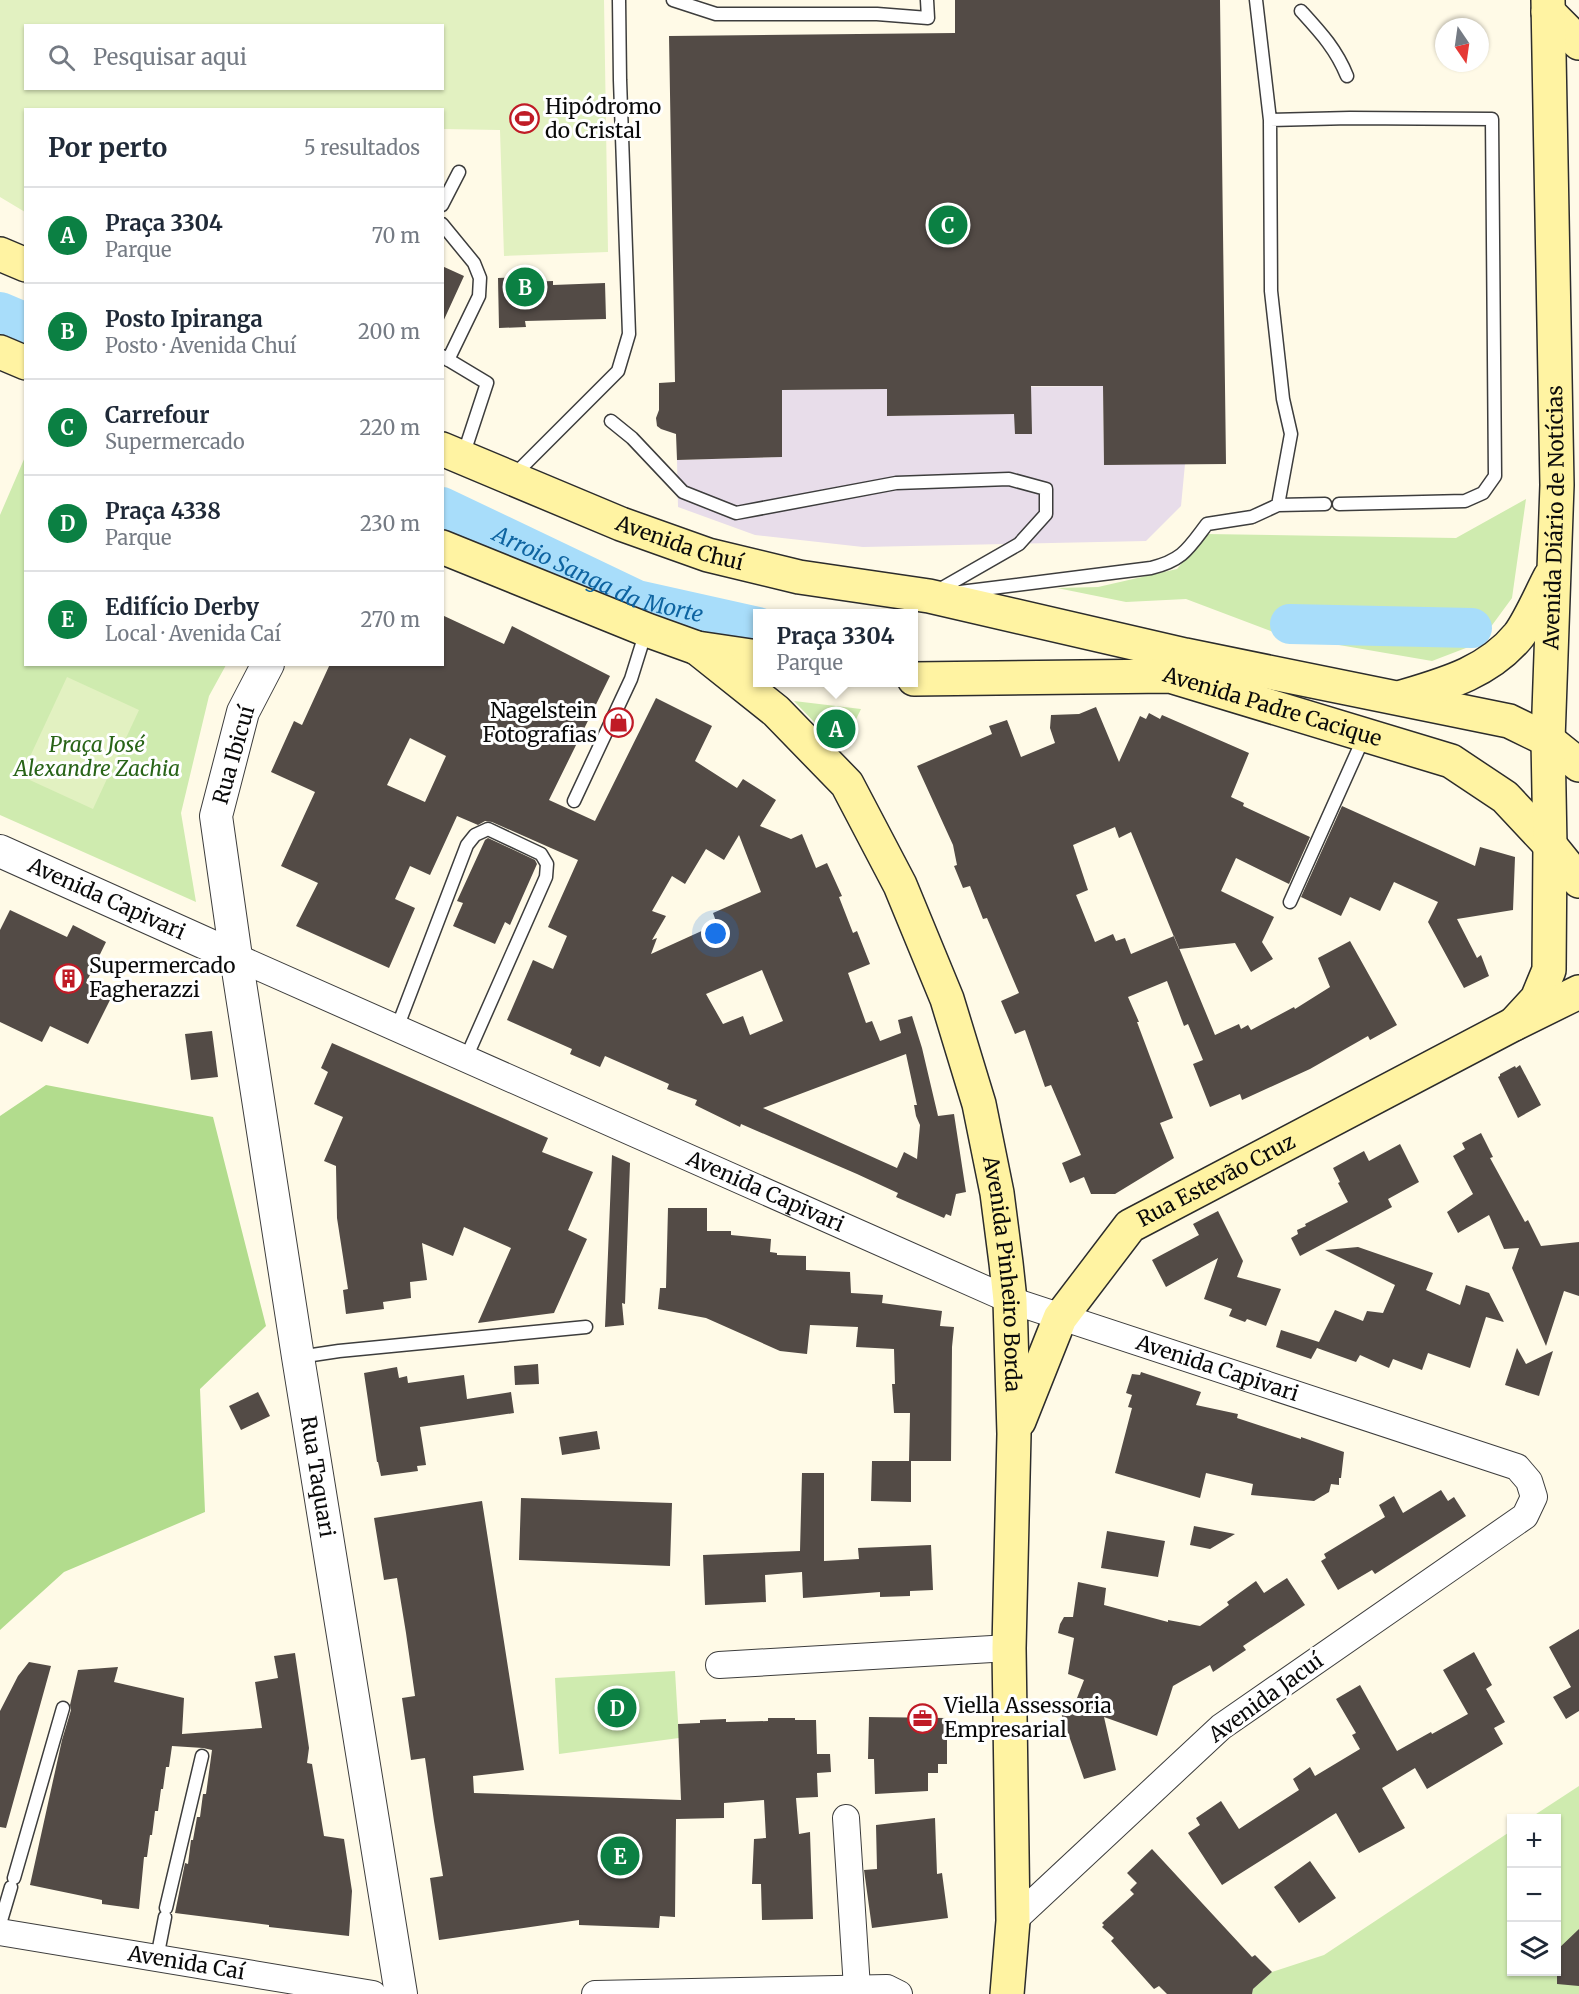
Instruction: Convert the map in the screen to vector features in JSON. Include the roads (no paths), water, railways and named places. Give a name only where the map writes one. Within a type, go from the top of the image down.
[{"type":"main road","points":[[1548,6],[1579,43]]},
{"type":"main road","name":"Avenida Diário de Notícias","points":[[1514,1024],[1537,999],[1549,970],[1548,740],[1557,485],[1548,6]]},
{"type":"main road","points":[[0,254],[24,264]]},
{"type":"main road","points":[[0,352],[24,362]]},
{"type":"main road","name":"Avenida Chuí","points":[[453,453],[621,524],[708,555],[799,577],[929,596]]},
{"type":"main road","points":[[444,548],[697,648],[753,656]]},
{"type":"main road","points":[[1398,699],[1455,681],[1492,660],[1520,634],[1554,570]]},
{"type":"main road","name":"Avenida Padre Cacique","points":[[929,596],[1185,655],[1509,721],[1548,740],[1579,765]]},
{"type":"main road","name":"Avenida Pinheiro Borda","points":[[697,648],[776,711],[847,784],[900,885],[947,999],[979,1104],[997,1193],[1010,1300],[1014,1434],[1009,1648],[1013,1921],[1007,1994]]},
{"type":"main road","name":"Avenida Padre Cacique","points":[[918,679],[1170,675],[1451,761],[1505,796],[1550,844],[1579,881]]},
{"type":"main road","name":"Rua Estevão Cruz","points":[[1014,1434],[1060,1318],[1130,1226],[1579,992]]},
{"type":"street","name":"Rua Ibicuí","points":[[236,957],[216,816],[243,712],[267,666]]},
{"type":"street","name":"Avenida Capivari","points":[[0,850],[1010,1300],[1517,1467],[1529,1481],[1534,1497]]},
{"type":"street","name":"Rua Taquari","points":[[236,957],[401,1994]]},
{"type":"street","name":"Avenida Jacuí","points":[[1013,1921],[1221,1727],[1525,1516],[1534,1497]]},
{"type":"street","points":[[719,1665],[1009,1648]]},
{"type":"street","points":[[846,1818],[857,1988]]},
{"type":"street","name":"Avenida Caí","points":[[0,1932],[373,1994]]},
{"type":"street","points":[[595,1994],[887,1988],[899,1994]]},
{"type":"lane","points":[[510,479],[618,371],[629,334],[619,0]]},
{"type":"lane","points":[[673,0],[716,14],[877,14],[928,18],[927,0]]},
{"type":"lane","points":[[1256,0],[1270,120],[1270,291],[1283,399],[1291,434],[1278,505]]},
{"type":"lane","points":[[1301,11],[1339,56],[1347,76]]},
{"type":"lane","points":[[1270,120],[1492,119],[1495,476],[1483,494],[1464,501],[1339,504]]},
{"type":"lane","points":[[444,201],[459,172]]},
{"type":"lane","points":[[444,226],[474,263],[480,278],[479,296],[445,358],[487,383],[453,453]]},
{"type":"lane","points":[[611,421],[632,438],[683,492],[736,513],[896,483],[1009,479],[1046,489],[1046,514],[1019,544],[929,596]]},
{"type":"lane","points":[[929,596],[1169,564],[1184,554],[1207,524],[1252,517],[1278,505],[1324,504]]},
{"type":"lane","points":[[574,801],[632,679],[647,630]]},
{"type":"lane","points":[[1290,902],[1364,736]]},
{"type":"lane","points":[[397,1028],[467,845],[475,835],[488,829],[541,854],[547,864],[546,876],[466,1058]]},
{"type":"lane","points":[[298,1357],[586,1327]]},
{"type":"lane","points":[[0,1924],[63,1708]]},
{"type":"lane","points":[[157,1958],[165,1912],[201,1756]]},
{"type":"waterway","name":"Arroio Sanga da Morte","points":[[0,312],[24,322]]},
{"type":"waterway","name":"Arroio Sanga da Morte","points":[[444,508],[637,600],[753,626]]},
{"type":"waterway","name":"Arroio Sanga da Morte","points":[[1290,624],[1472,628]]},
{"type":"place","name":"Hipódromo do Cristal","points":[[524,119]]},
{"type":"place","name":"Carrefour","points":[[948,225]]},
{"type":"place","name":"Posto Ipiranga","points":[[525,287]]},
{"type":"place","name":"Nagelstein Fotografias","points":[[618,723]]},
{"type":"place","name":"Praça 3304","points":[[836,729]]},
{"type":"place","name":"Supermercado Fagherazzi","points":[[68,978]]},
{"type":"place","name":"Praça 4338","points":[[617,1708]]},
{"type":"place","name":"Viella Assessoria Empresarial","points":[[923,1718]]},
{"type":"place","name":"Edifício Derby","points":[[620,1856]]},
{"type":"park label","name":"Praça José Alexandre Zachia","points":[[97,757]]}]
